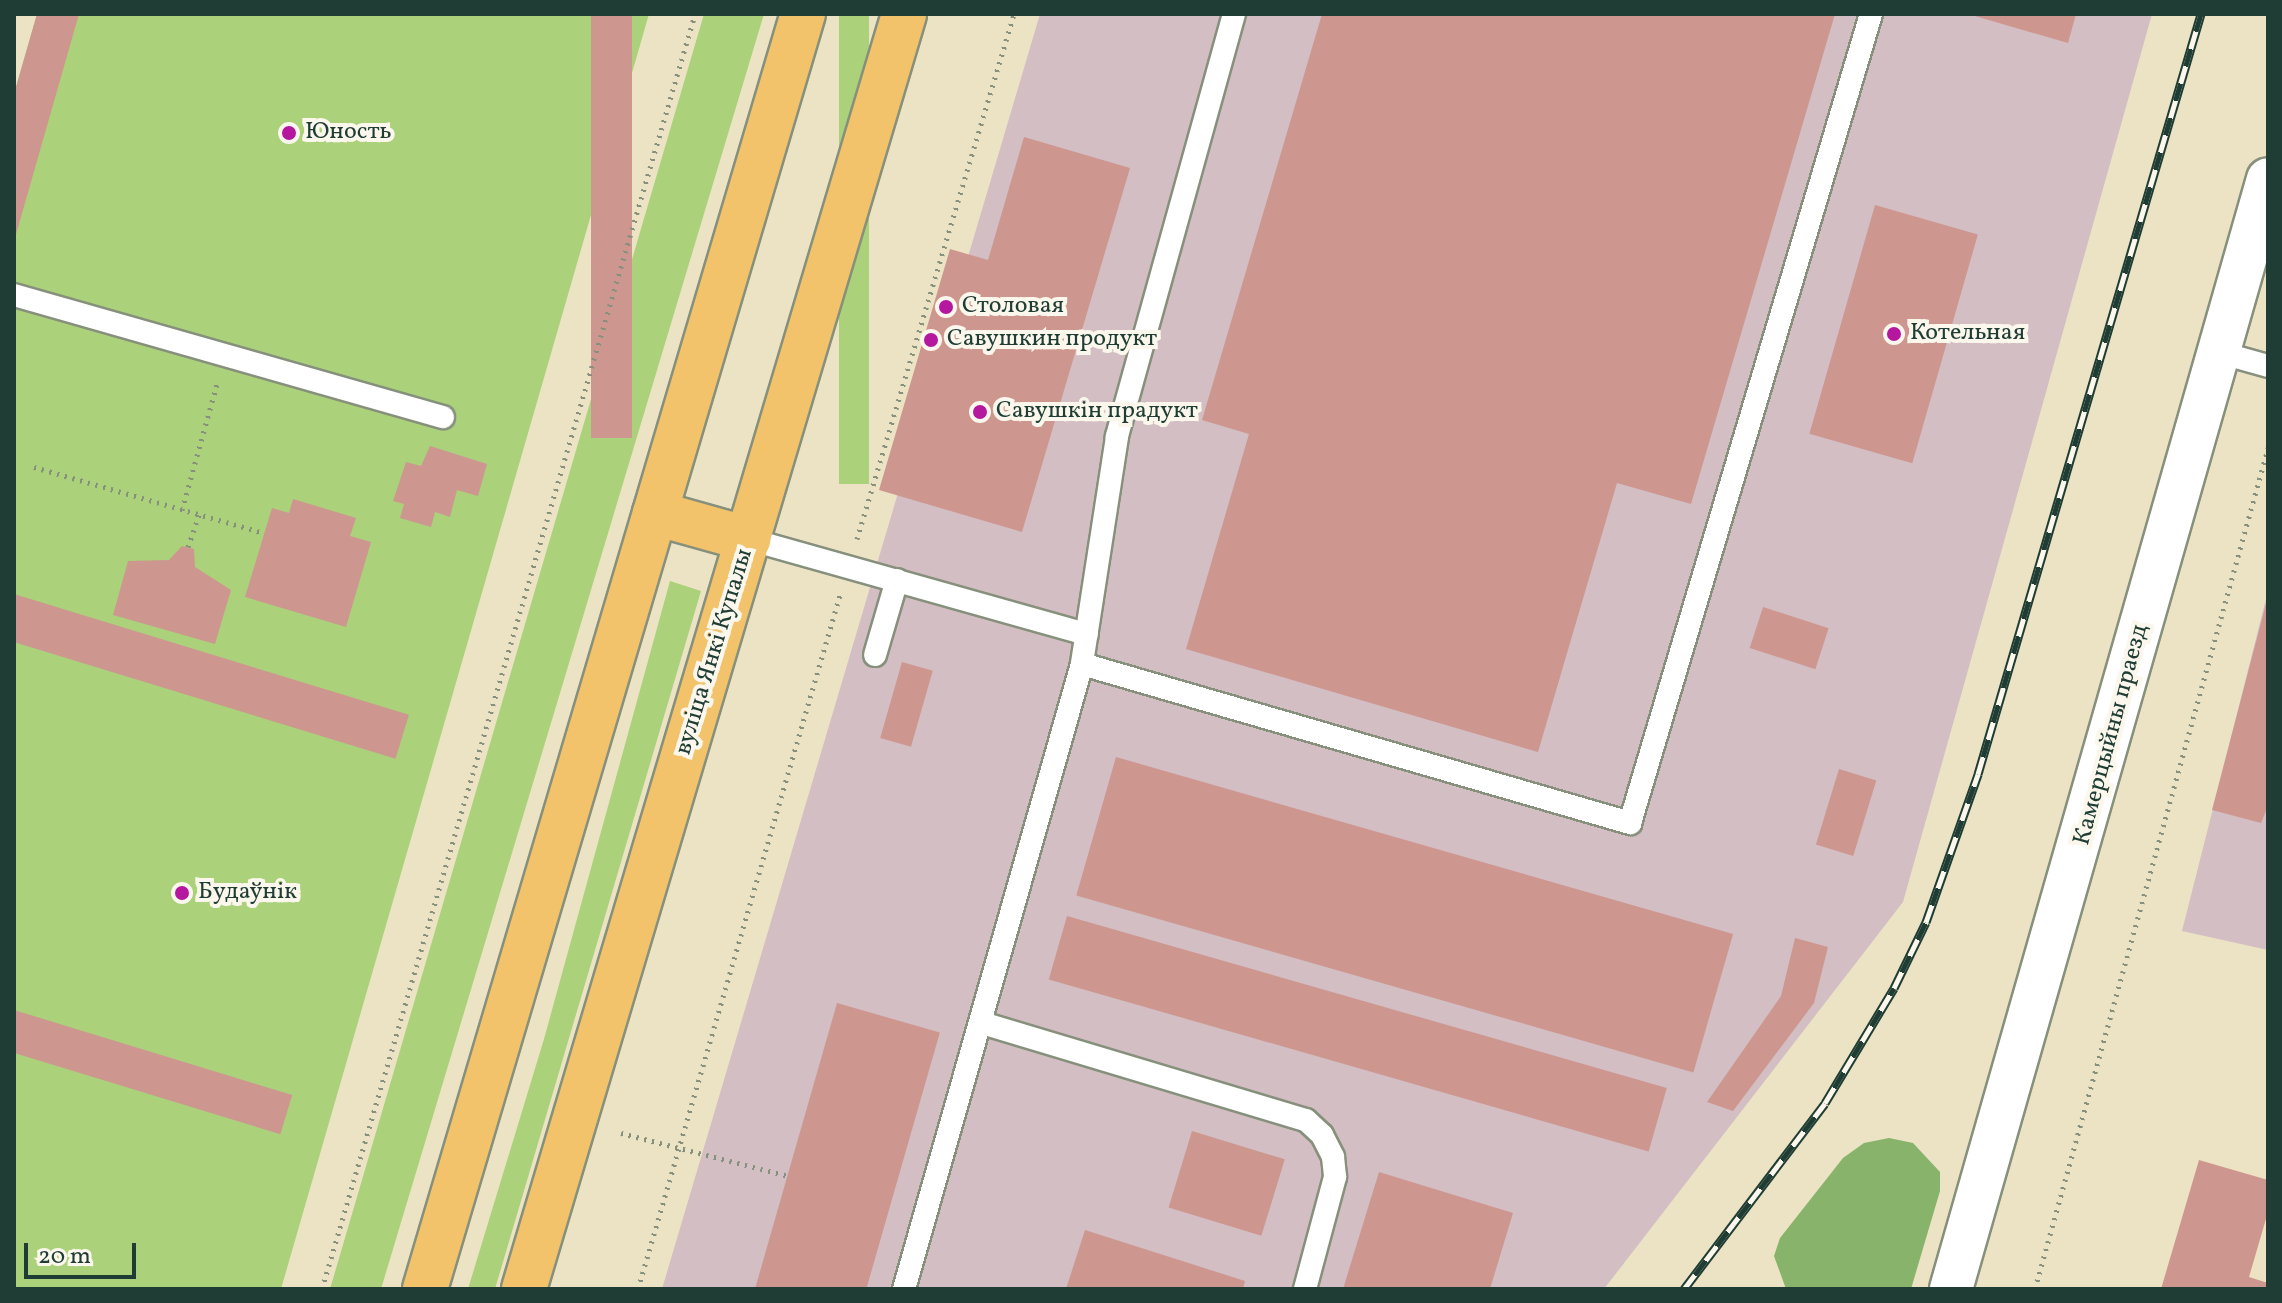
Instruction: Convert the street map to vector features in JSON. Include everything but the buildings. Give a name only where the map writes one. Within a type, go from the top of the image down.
[{"type":"main road","points":[[425,1289],[803,14]]},
{"type":"main road","name":"вуліца Янкі Купалы","points":[[524,1289],[904,14]]},
{"type":"main road","points":[[655,513],[748,539]]},
{"type":"street","name":"Камерцыйны праезд","points":[[1951,1289],[2268,179]]},
{"type":"lane","points":[[904,1289],[1082,664],[1117,437],[1234,14]]},
{"type":"lane","points":[[1082,664],[1630,823],[1871,14]]},
{"type":"lane","points":[[14,295],[443,417]]},
{"type":"lane","points":[[2218,352],[2268,366]]},
{"type":"lane","points":[[748,539],[1087,634]]},
{"type":"lane","points":[[875,655],[897,580]]},
{"type":"lane","points":[[982,1023],[1306,1120],[1322,1135],[1333,1157],[1335,1177],[1305,1289]]},
{"type":"path","points":[[322,1289],[695,14]]},
{"type":"path","points":[[638,1289],[1014,14]]},
{"type":"path","points":[[182,510],[225,355]]},
{"type":"path","points":[[2035,1289],[2268,448]]},
{"type":"path","points":[[34,467],[264,533]]},
{"type":"path","points":[[188,547],[199,515]]},
{"type":"path","points":[[621,1133],[788,1176]]},
{"type":"shaded area","points":[[1040,14],[2152,14],[1903,902],[1604,1289],[662,1289]]},
{"type":"shaded area","points":[[2268,591],[2268,950],[2182,931]]},
{"type":"green space","points":[[37,14],[649,14],[281,1289],[14,1289],[14,94]]},
{"type":"green space","points":[[704,14],[764,14],[381,1289],[330,1289]]},
{"type":"green space","points":[[839,14],[869,14],[869,484],[839,484]]},
{"type":"green space","points":[[670,581],[701,591],[495,1289],[468,1289],[544,1039]]},
{"type":"green space","points":[[1889,1138],[1913,1143],[1940,1172],[1940,1191],[1911,1289],[1786,1289],[1774,1256],[1780,1238],[1843,1158],[1864,1143]]},
{"type":"railway","points":[[1684,1289],[1825,1103],[1894,988],[1926,922],[1978,774],[2201,14]]},
{"type":"place","name":"Юность","points":[[289,133]]},
{"type":"place","name":"Столовая","points":[[946,307]]},
{"type":"place","name":"Котельная","points":[[1894,334]]},
{"type":"place","name":"Савушкин продукт","points":[[931,340]]},
{"type":"place","name":"Савушкін прадукт","points":[[980,412]]},
{"type":"place","name":"Будаўнік","points":[[182,893]]}]
